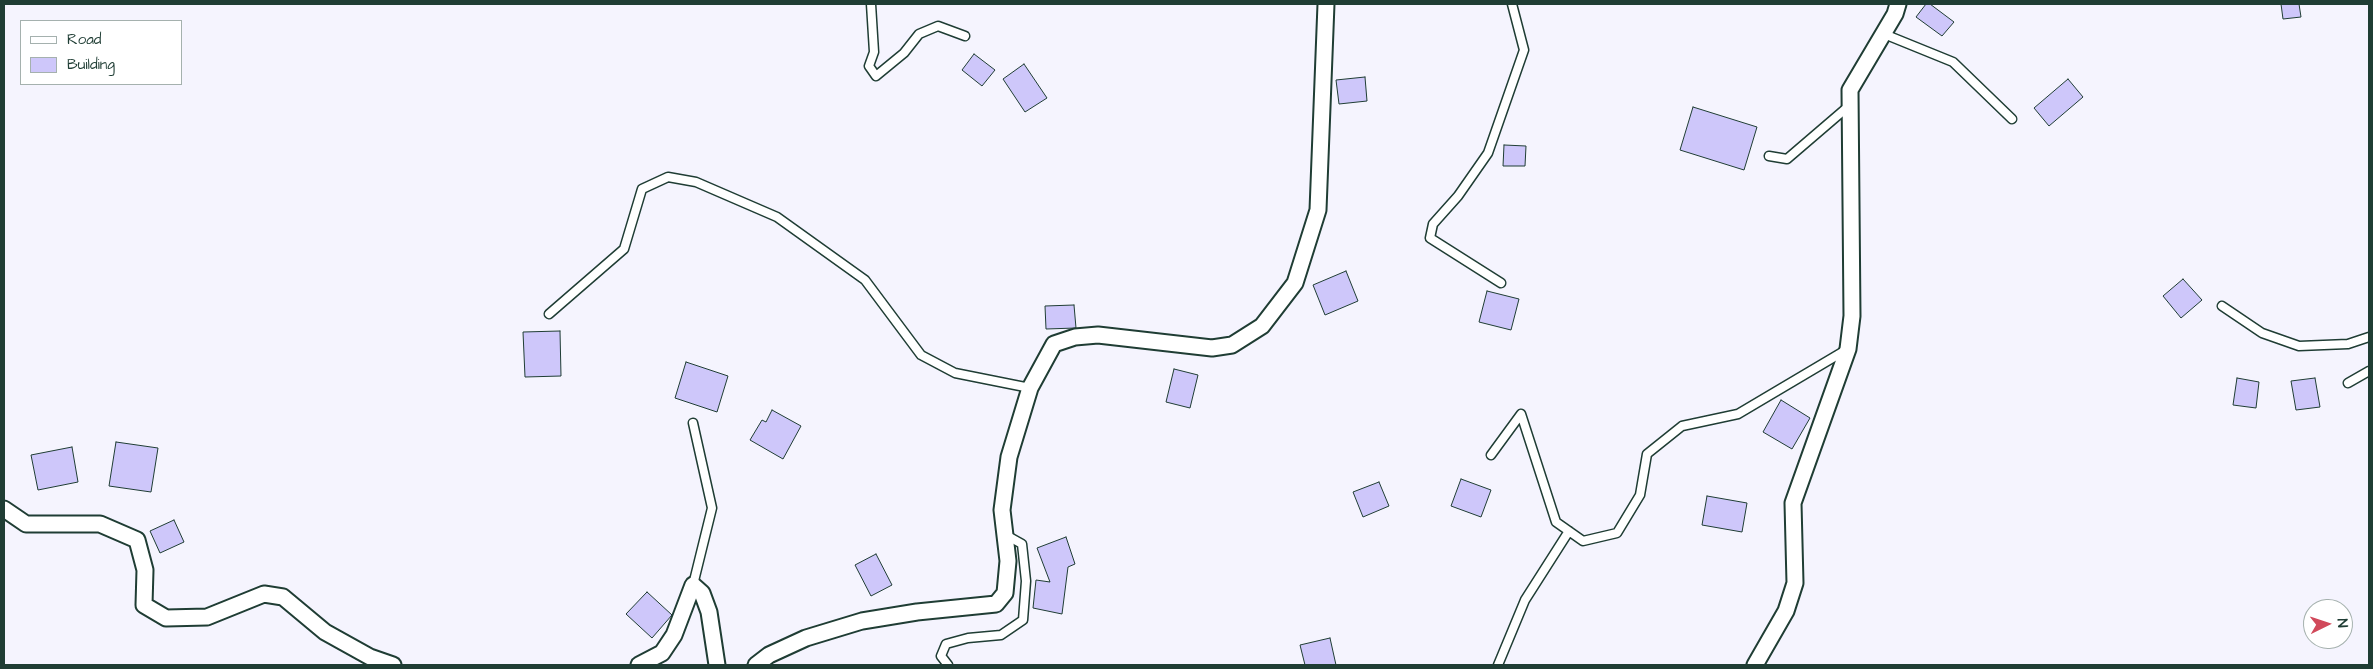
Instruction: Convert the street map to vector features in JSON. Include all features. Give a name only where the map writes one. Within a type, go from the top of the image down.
[{"type":"street","points":[[756,665],[769,655],[806,638],[862,621],[917,612],[996,604],[1005,593],[1008,561],[1002,510],[1009,457],[1030,388],[1054,344],[1075,337],[1098,335],[1212,348],[1232,345],[1262,326],[1295,283],[1318,210],[1326,4]]},
{"type":"street","points":[[1755,665],[1786,611],[1795,583],[1793,503],[1848,349],[1852,316],[1850,90],[1884,34],[1895,14],[1898,4]]},
{"type":"street","points":[[4,509],[26,524],[100,524],[137,540],[145,570],[144,605],[166,618],[207,617],[264,594],[283,597],[324,632],[370,656],[393,665]]},
{"type":"street","points":[[639,665],[658,659],[674,636],[693,585],[702,593],[709,612],[717,665]]},
{"type":"lane","points":[[871,4],[874,52],[869,66],[876,76],[904,53],[919,34],[925,31],[938,26],[965,36]]},
{"type":"lane","points":[[1501,283],[1430,238],[1433,224],[1458,196],[1488,153],[1524,50],[1512,4]]},
{"type":"lane","points":[[1884,34],[1953,62],[2012,119]]},
{"type":"lane","points":[[1769,156],[1787,159],[1850,105]]},
{"type":"lane","points":[[549,314],[624,249],[642,189],[668,177],[696,182],[777,217],[865,280],[921,355],[955,372],[1030,388]]},
{"type":"lane","points":[[2222,306],[2262,333],[2299,346],[2348,344],[2369,337]]},
{"type":"lane","points":[[1491,455],[1521,414],[1556,522],[1583,541],[1617,533],[1640,495],[1647,454],[1682,426],[1738,414],[1848,349]]},
{"type":"lane","points":[[2348,382],[2369,371]]},
{"type":"lane","points":[[693,423],[712,508],[693,585]]},
{"type":"lane","points":[[1498,665],[1525,600],[1569,531]]},
{"type":"lane","points":[[948,665],[941,656],[946,644],[968,638],[1002,635],[1022,620],[1026,581],[1022,544],[1004,534]]},
{"type":"building","points":[[1926,4],[1930,4],[1954,22],[1942,36],[1916,17]]},
{"type":"building","points":[[2281,4],[2299,4],[2301,17],[2283,19]]},
{"type":"building","points":[[974,54],[995,70],[982,86],[962,70]]},
{"type":"building","points":[[1024,64],[1047,98],[1025,112],[1003,79]]},
{"type":"building","points":[[1365,77],[1367,101],[1339,104],[1336,80]]},
{"type":"building","points":[[2068,79],[2083,97],[2049,126],[2034,108]]},
{"type":"building","points":[[1693,107],[1757,127],[1744,170],[1680,150]]},
{"type":"building","points":[[1504,145],[1526,146],[1525,166],[1503,166]]},
{"type":"building","points":[[1346,271],[1358,301],[1325,315],[1313,285]]},
{"type":"building","points":[[2183,279],[2202,300],[2181,318],[2163,296]]},
{"type":"building","points":[[1487,291],[1519,299],[1511,330],[1479,322]]},
{"type":"building","points":[[1074,305],[1076,328],[1046,329],[1045,306]]},
{"type":"building","points":[[560,331],[561,376],[525,377],[523,332]]},
{"type":"building","points":[[686,362],[728,376],[717,412],[675,398]]},
{"type":"building","points":[[1174,369],[1198,375],[1190,408],[1166,402]]},
{"type":"building","points":[[2237,378],[2259,382],[2256,408],[2233,405]]},
{"type":"building","points":[[2315,378],[2320,407],[2296,410],[2291,381]]},
{"type":"building","points":[[1781,400],[1810,418],[1792,449],[1763,432]]},
{"type":"building","points":[[772,410],[801,426],[783,459],[750,440],[762,420],[766,422]]},
{"type":"building","points":[[116,442],[158,448],[151,492],[109,486]]},
{"type":"building","points":[[72,447],[78,482],[38,490],[31,455]]},
{"type":"building","points":[[1461,479],[1491,490],[1481,517],[1451,506]]},
{"type":"building","points":[[1379,482],[1389,506],[1363,517],[1353,492]]},
{"type":"building","points":[[1707,496],[1747,503],[1742,532],[1702,525]]},
{"type":"building","points":[[174,520],[184,542],[160,553],[150,531]]},
{"type":"building","points":[[1066,537],[1075,564],[1068,567],[1062,614],[1033,608],[1036,580],[1050,582],[1037,548]]},
{"type":"building","points":[[876,554],[892,585],[871,596],[855,565]]},
{"type":"building","points":[[647,592],[672,615],[652,638],[626,614]]},
{"type":"building","points":[[1330,638],[1336,665],[1305,665],[1300,645]]}]
